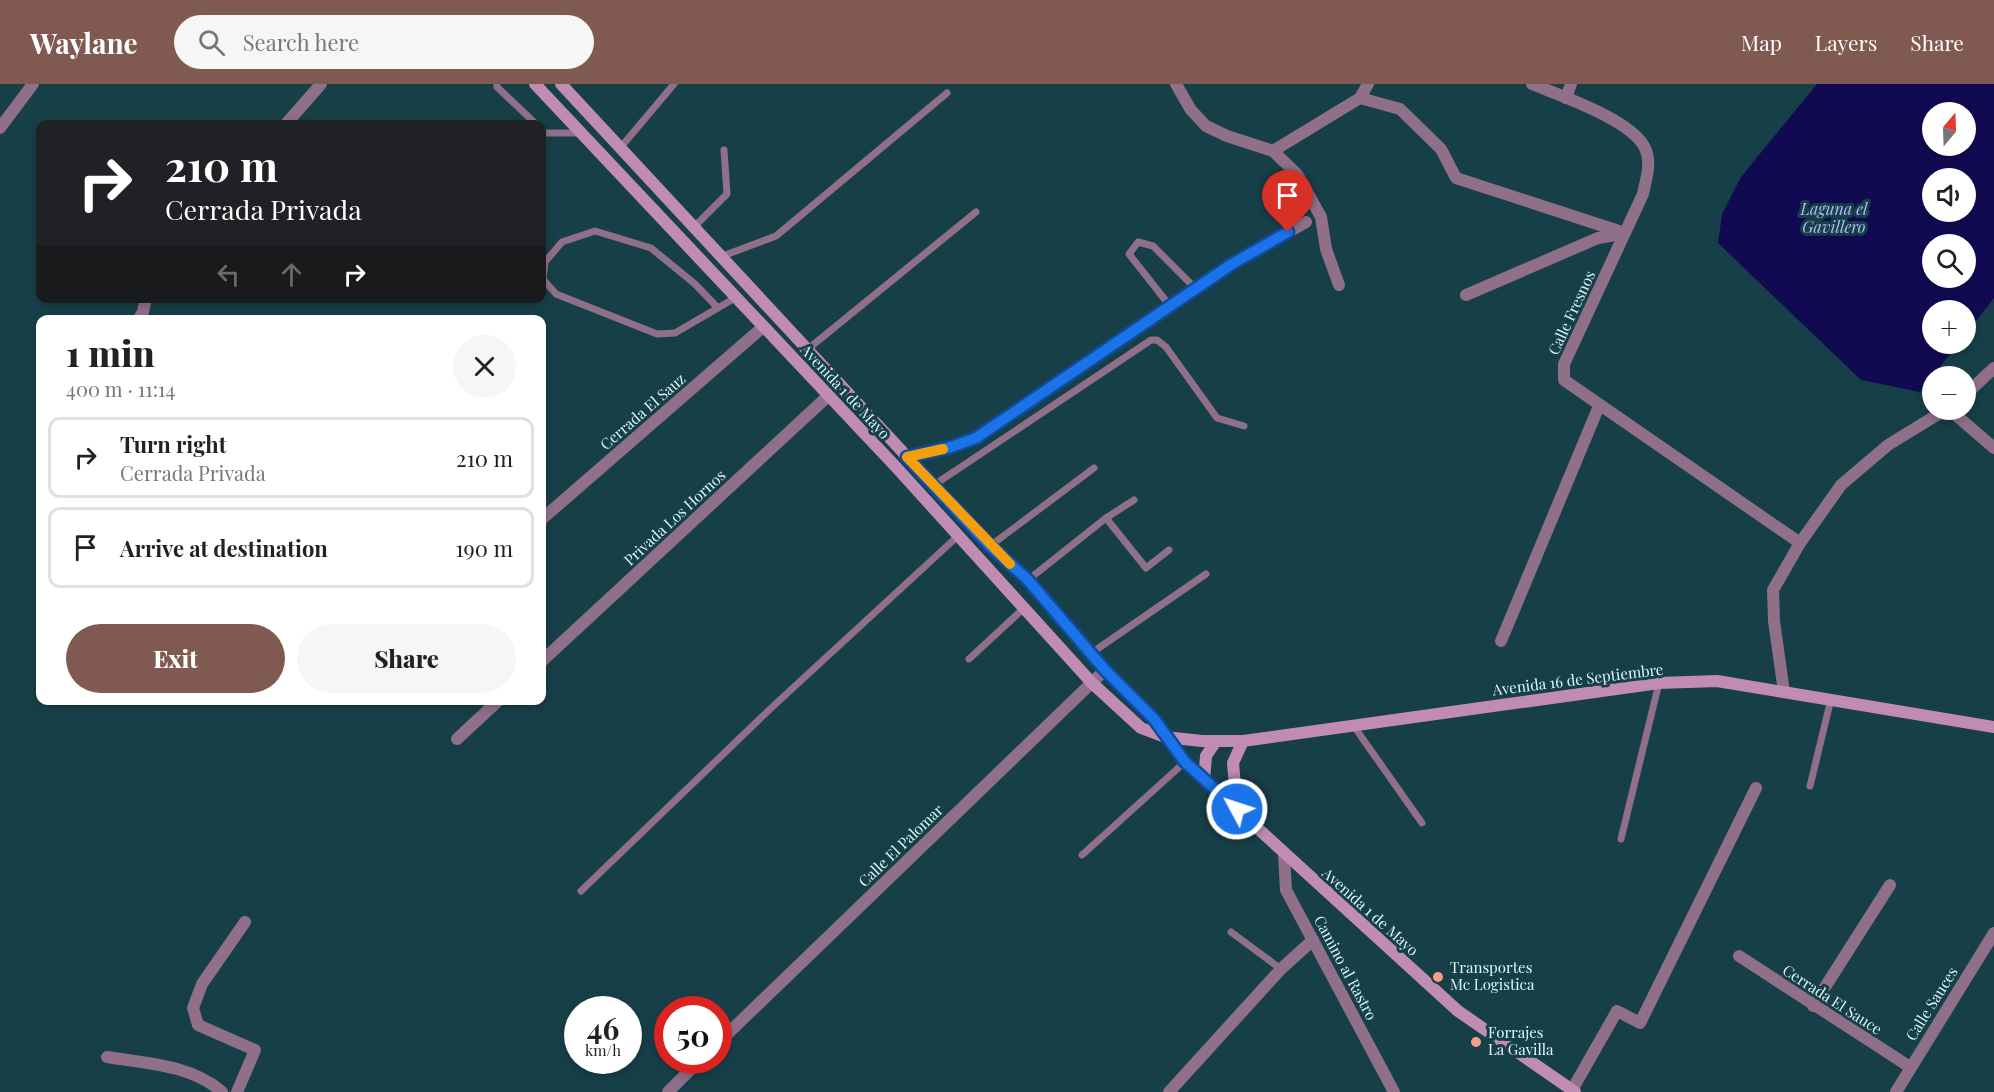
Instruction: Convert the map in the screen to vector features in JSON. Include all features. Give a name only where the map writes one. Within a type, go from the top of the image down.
[{"type":"main road","name":"Avenida 1 de Mayo","points":[[535,84],[959,535],[1023,609],[1092,683],[1141,728],[1165,737]]},
{"type":"main road","name":"Avenida 1 de Mayo","points":[[561,84],[990,546],[1028,580],[1090,654],[1154,719],[1185,762],[1204,781],[1458,1011],[1574,1091]]},
{"type":"main road","name":"Avenida 16 de Septiembre","points":[[1165,737],[1243,741],[1659,682],[1717,681],[1994,727]]},
{"type":"main road","points":[[1204,781],[1206,756],[1216,741]]},
{"type":"main road","points":[[1237,809],[1233,763],[1243,741]]},
{"type":"street","points":[[0,128],[33,84]]},
{"type":"street","points":[[290,120],[321,84]]},
{"type":"street","points":[[1176,84],[1191,110],[1206,126],[1273,152],[1297,174],[1322,217],[1326,249],[1338,285]]},
{"type":"street","points":[[1273,152],[1360,98],[1368,84]]},
{"type":"street","name":"Calle Fresnos","points":[[1532,84],[1566,98],[1624,127],[1637,136],[1646,149],[1649,168],[1643,194],[1564,364],[1562,373],[1564,380],[1800,543]]},
{"type":"street","points":[[1566,98],[1570,84]]},
{"type":"street","points":[[1360,98],[1400,109],[1441,149],[1456,178],[1625,233]]},
{"type":"street","points":[[907,457],[951,447],[976,438],[1170,306],[1306,222]]},
{"type":"street","points":[[1466,295],[1598,238],[1625,233]]},
{"type":"street","name":"Cerrada El Sauz","points":[[546,516],[763,327]]},
{"type":"street","points":[[1976,385],[1994,368]]},
{"type":"street","name":"Privada Los Hornos","points":[[546,657],[828,396]]},
{"type":"street","points":[[1501,641],[1599,406]]},
{"type":"street","points":[[1784,692],[1774,621],[1773,590],[1800,543],[1841,485],[1888,445],[1929,420]]},
{"type":"street","points":[[1962,420],[1994,448]]},
{"type":"street","name":"Calle El Palomar","points":[[732,1030],[1105,670]]},
{"type":"street","points":[[457,739],[494,705]]},
{"type":"street","name":"Avenida 1 de Mayo","points":[[1574,1091],[1617,1011],[1640,1023],[1756,788]]},
{"type":"street","name":"Camino al Rastro","points":[[1284,855],[1286,890],[1394,1092]]},
{"type":"street","points":[[1812,1006],[1890,885]]},
{"type":"street","points":[[237,1092],[255,1050],[198,1025],[193,1008],[202,984],[245,922]]},
{"type":"street","name":"Calle Sauces","points":[[1896,1092],[1993,937]]},
{"type":"street","points":[[1169,1092],[1281,969],[1313,940]]},
{"type":"street","name":"Cerrada El Sauce","points":[[1739,956],[1812,1006],[1910,1067]]},
{"type":"street","points":[[106,1057],[173,1067],[216,1086],[222,1092]]},
{"type":"street","points":[[668,1092],[686,1074]]},
{"type":"lane","points":[[498,84],[497,87],[532,120]]},
{"type":"lane","points":[[621,147],[674,84]]},
{"type":"lane","points":[[720,257],[776,236],[947,93]]},
{"type":"lane","points":[[546,133],[580,133]]},
{"type":"lane","points":[[694,227],[728,195],[724,150]]},
{"type":"lane","points":[[808,350],[976,212]]},
{"type":"lane","points":[[546,260],[562,242],[595,231],[651,248],[695,284],[718,308]]},
{"type":"lane","points":[[1170,306],[1130,254],[1138,242],[1154,246],[1196,289]]},
{"type":"lane","points":[[546,282],[556,294],[657,334],[675,333],[735,298]]},
{"type":"lane","points":[[934,485],[1151,340],[1156,340],[1166,347],[1217,418],[1244,426]]},
{"type":"lane","points":[[990,546],[1094,468]]},
{"type":"lane","points":[[1028,580],[1106,518],[1134,500]]},
{"type":"lane","points":[[1106,518],[1146,568],[1169,550]]},
{"type":"lane","points":[[580,891],[769,710],[959,535]]},
{"type":"lane","points":[[1090,654],[1206,574]]},
{"type":"lane","points":[[969,659],[1023,609]]},
{"type":"lane","points":[[1621,839],[1659,682]]},
{"type":"lane","points":[[1810,786],[1831,699]]},
{"type":"lane","points":[[1353,725],[1422,823]]},
{"type":"lane","points":[[1082,855],[1185,762]]},
{"type":"lane","points":[[1231,932],[1281,969]]},
{"type":"water","name":"Laguna el Gavillero","points":[[1817,84],[1994,84],[1994,298],[1976,321],[1976,300],[1922,300],[1922,354],[1950,354],[1941,366],[1922,366],[1922,389],[1920,392],[1861,380],[1718,243],[1722,214],[1741,177]]},
{"type":"slow traffic","points":[[943,449],[907,457],[990,546],[1010,564]]},
{"type":"place","name":"Transportes Mc Logistica","points":[[1438,977]]},
{"type":"place","name":"Forrajes La Gavilla","points":[[1476,1042]]},
{"type":"route","points":[[1237,809],[1185,762],[1154,719],[1105,670],[1028,580],[990,546],[907,457],[951,447],[976,438],[1232,264],[1288,232]]}]
